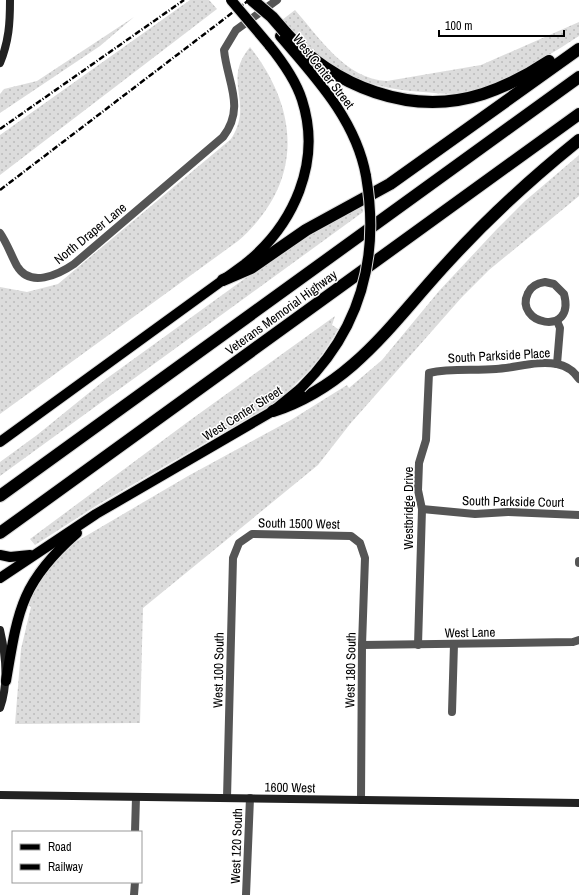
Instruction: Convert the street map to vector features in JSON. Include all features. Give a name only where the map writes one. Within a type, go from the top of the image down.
[{"type":"highway","points":[[252,0],[272,17],[283,34],[319,63],[345,81],[380,95],[396,98],[428,101],[465,98],[499,89],[531,73],[579,42]]},
{"type":"highway","points":[[223,280],[251,268],[306,230],[390,184],[579,49]]},
{"type":"highway","name":"Veterans Memorial Highway","points":[[5,492],[579,77]]},
{"type":"highway","name":"Veterans Memorial Highway","points":[[0,533],[579,114]]},
{"type":"highway","points":[[273,411],[305,398],[333,382],[356,364],[378,342],[469,240],[524,187],[579,140]]},
{"type":"main road","name":"West Center Street","points":[[0,442],[256,256],[273,238],[294,204],[305,174],[309,142],[307,121],[303,103],[286,69],[270,45],[231,0]]},
{"type":"main road","name":"West Center Street","points":[[0,578],[96,514],[273,411],[301,388],[315,374],[336,346],[352,317],[360,297],[371,244],[370,200],[366,176],[355,141],[337,106],[283,34]]},
{"type":"main road","points":[[6,681],[15,625],[22,602],[28,589],[53,555],[96,514]]},
{"type":"main road","points":[[0,556],[18,557],[34,554]]},
{"type":"street","points":[[0,63],[6,48],[10,26],[10,0]]},
{"type":"street","name":"North Draper Lane","points":[[0,233],[22,273],[38,278],[51,277],[74,264],[223,137],[229,130],[236,107],[224,50],[236,30],[277,0]]},
{"type":"street","points":[[550,282],[562,290],[565,297],[565,309],[562,317],[557,320],[539,320],[528,312],[525,304],[527,295],[536,284],[550,282]]},
{"type":"street","points":[[557,320],[560,328],[557,364]]},
{"type":"street","name":"South Parkside Place","points":[[429,373],[440,370],[496,369],[542,363],[557,364],[570,369],[579,379]]},
{"type":"street","name":"Westbridge Drive","points":[[418,644],[422,509],[418,490],[419,463],[426,440],[429,373]]},
{"type":"street","name":"South Parkside Court","points":[[422,509],[475,514],[508,512],[579,515]]},
{"type":"street","name":"South 1500 West","points":[[238,543],[252,534],[351,536],[360,542]]},
{"type":"street","name":"West 180 South","points":[[360,542],[365,558],[362,645],[361,800]]},
{"type":"street","name":"West 100 South","points":[[227,798],[233,558],[238,543]]},
{"type":"street","points":[[0,630],[6,681],[6,693],[0,708]]},
{"type":"street","name":"West Lane","points":[[362,645],[574,642],[579,640]]},
{"type":"street","points":[[452,712],[454,644]]},
{"type":"street","name":"1600 West","points":[[0,795],[579,803]]},
{"type":"street","points":[[135,831],[136,797]]},
{"type":"street","name":"West 120 South","points":[[246,895],[250,798]]},
{"type":"street","points":[[134,883],[134,895]]},
{"type":"shaded area","points":[[190,0],[209,0],[217,9],[0,175],[0,135]]},
{"type":"shaded area","points":[[295,10],[324,44],[346,65],[358,73],[372,79],[387,81],[481,65],[579,22],[579,36],[523,70],[493,85],[458,94],[443,94],[400,90],[380,86],[361,80],[328,63],[298,37],[282,20]]},
{"type":"shaded area","points":[[134,17],[100,46],[0,113],[0,94],[4,89],[37,81]]},
{"type":"shaded area","points":[[250,47],[267,72],[279,97],[286,122],[288,147],[284,172],[274,196],[259,219],[238,241],[0,414],[0,287],[27,292],[58,284],[231,139],[238,126],[240,114],[238,71],[242,59]]},
{"type":"shaded area","points":[[579,155],[579,196],[489,270],[462,297],[350,424],[318,465],[143,608],[140,723],[15,724],[21,649],[31,607],[27,604],[47,569],[74,543],[188,476],[291,420],[347,385],[349,388],[382,360],[439,291],[496,230],[525,201]]},
{"type":"shaded area","points":[[362,205],[363,212],[0,476],[0,462],[37,435],[106,379],[300,240]]},
{"type":"shaded area","points":[[335,316],[332,325],[338,329],[328,345],[312,367],[292,387],[293,390],[280,400],[99,504],[35,545],[30,539],[189,421]]},
{"type":"railway","points":[[0,129],[184,0]]},
{"type":"railway","points":[[0,190],[249,0]]}]
